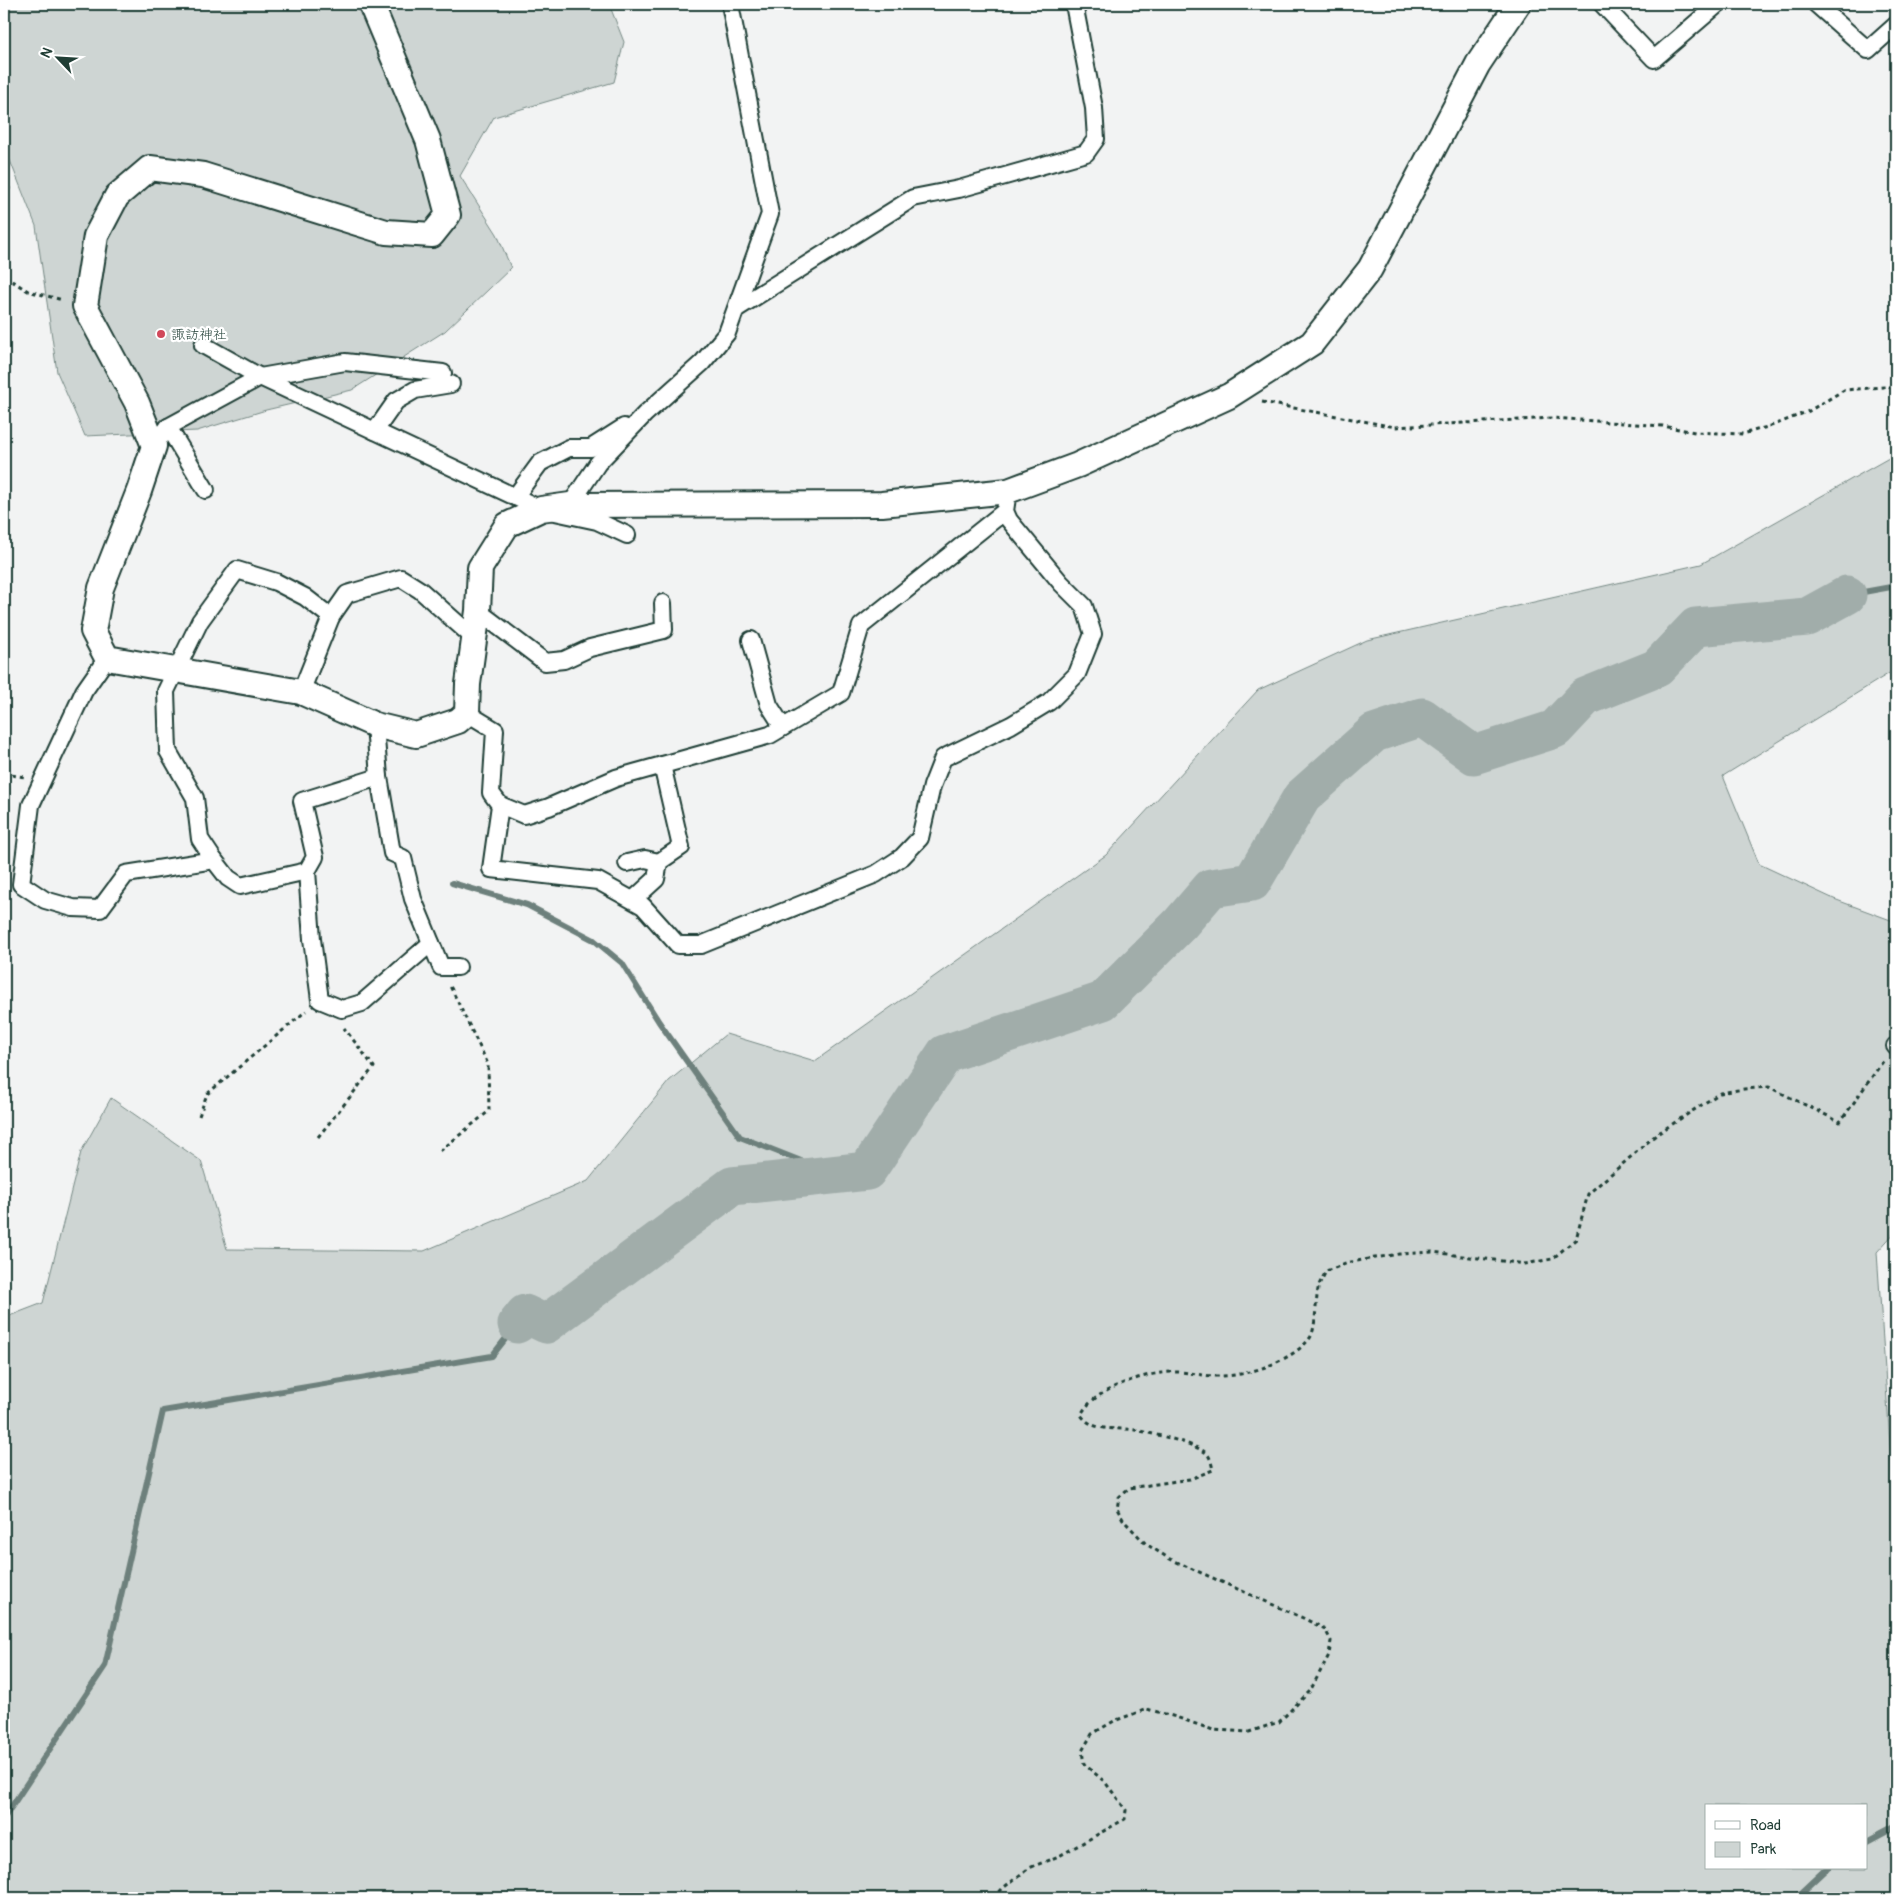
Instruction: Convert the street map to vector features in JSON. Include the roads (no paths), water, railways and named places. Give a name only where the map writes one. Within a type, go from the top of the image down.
[{"type":"street","points":[[154,446],[137,403],[85,306],[96,236],[117,196],[150,168],[203,175],[386,232],[432,235],[448,215],[431,149],[371,4]]},
{"type":"street","points":[[570,505],[598,463],[646,414],[702,363],[727,333],[770,214],[730,4]]},
{"type":"street","points":[[736,309],[913,198],[959,189],[1086,153],[1096,138],[1094,108],[1074,4]]},
{"type":"street","points":[[466,713],[495,730],[491,793],[500,805],[524,815],[549,807],[616,778],[770,735],[841,693],[861,626],[1006,501],[1078,465],[1229,396],[1312,343],[1370,268],[1478,64],[1518,4]]},
{"type":"street","points":[[1602,4],[1654,59],[1718,4]]},
{"type":"street","points":[[1816,4],[1868,50],[1896,25]]},
{"type":"street","points":[[203,345],[260,377],[541,509],[596,520],[628,535]]},
{"type":"street","points":[[107,658],[93,631],[100,588],[139,491],[154,446],[168,427],[260,377],[344,362],[447,378],[415,390],[396,401],[375,432]]},
{"type":"street","points":[[515,497],[540,463],[569,448],[591,448],[646,414]]},
{"type":"street","points":[[168,427],[206,490]]},
{"type":"street","points":[[107,658],[301,692],[375,725],[416,735],[458,721],[466,713],[478,611],[480,568],[507,525],[541,509],[570,505],[882,504],[1006,501]]},
{"type":"street","points":[[500,805],[491,869],[598,881],[643,906],[678,945],[701,946],[876,874],[902,857],[920,838],[932,786],[943,758],[1011,726],[1049,702],[1076,674],[1093,634],[1084,606],[1061,582],[1009,520],[1006,501]]},
{"type":"street","points":[[307,871],[240,886],[228,878],[200,839],[196,798],[168,751],[166,691],[200,621],[237,570],[276,582],[305,597],[331,616]]},
{"type":"street","points":[[301,692],[331,616],[347,594],[401,578],[420,590],[474,638]]},
{"type":"street","points":[[478,611],[545,662],[564,660],[590,648],[664,630],[664,603]]},
{"type":"street","points":[[751,640],[769,705],[783,727]]},
{"type":"street","points":[[107,658],[84,691],[31,805],[21,884],[45,900],[73,908],[100,908],[126,874],[214,860]]},
{"type":"street","points":[[375,725],[379,777],[392,853],[403,858],[413,900],[441,967],[458,967]]},
{"type":"street","points":[[633,900],[656,879],[659,862],[681,847],[662,765]]},
{"type":"street","points":[[379,777],[302,801],[315,857],[307,871],[312,939],[327,1003],[342,1009],[362,1003],[431,943]]},
{"type":"street","points":[[627,863],[645,859],[659,862]]},
{"type":"waterway","points":[[1847,595],[1891,587],[1896,584]]},
{"type":"waterway","points":[[517,1324],[525,1314],[546,1324],[732,1186],[867,1171],[945,1054],[1103,1001],[1180,924],[1211,888],[1252,882],[1302,797],[1374,733],[1422,717],[1474,755],[1555,729],[1585,697],[1657,668],[1696,627],[1807,617],[1847,595]]},
{"type":"waterway","points":[[452,883],[527,905],[594,940],[622,963],[659,1022],[740,1137],[834,1174]]},
{"type":"waterway","points":[[4,1818],[105,1666],[163,1411],[492,1356],[517,1324]]},
{"type":"waterway","points":[[1868,1841],[1896,1826]]},
{"type":"waterway","points":[[1796,1898],[1826,1870]]},
{"type":"place","name":"諏訪神社","points":[[161,334]]}]
